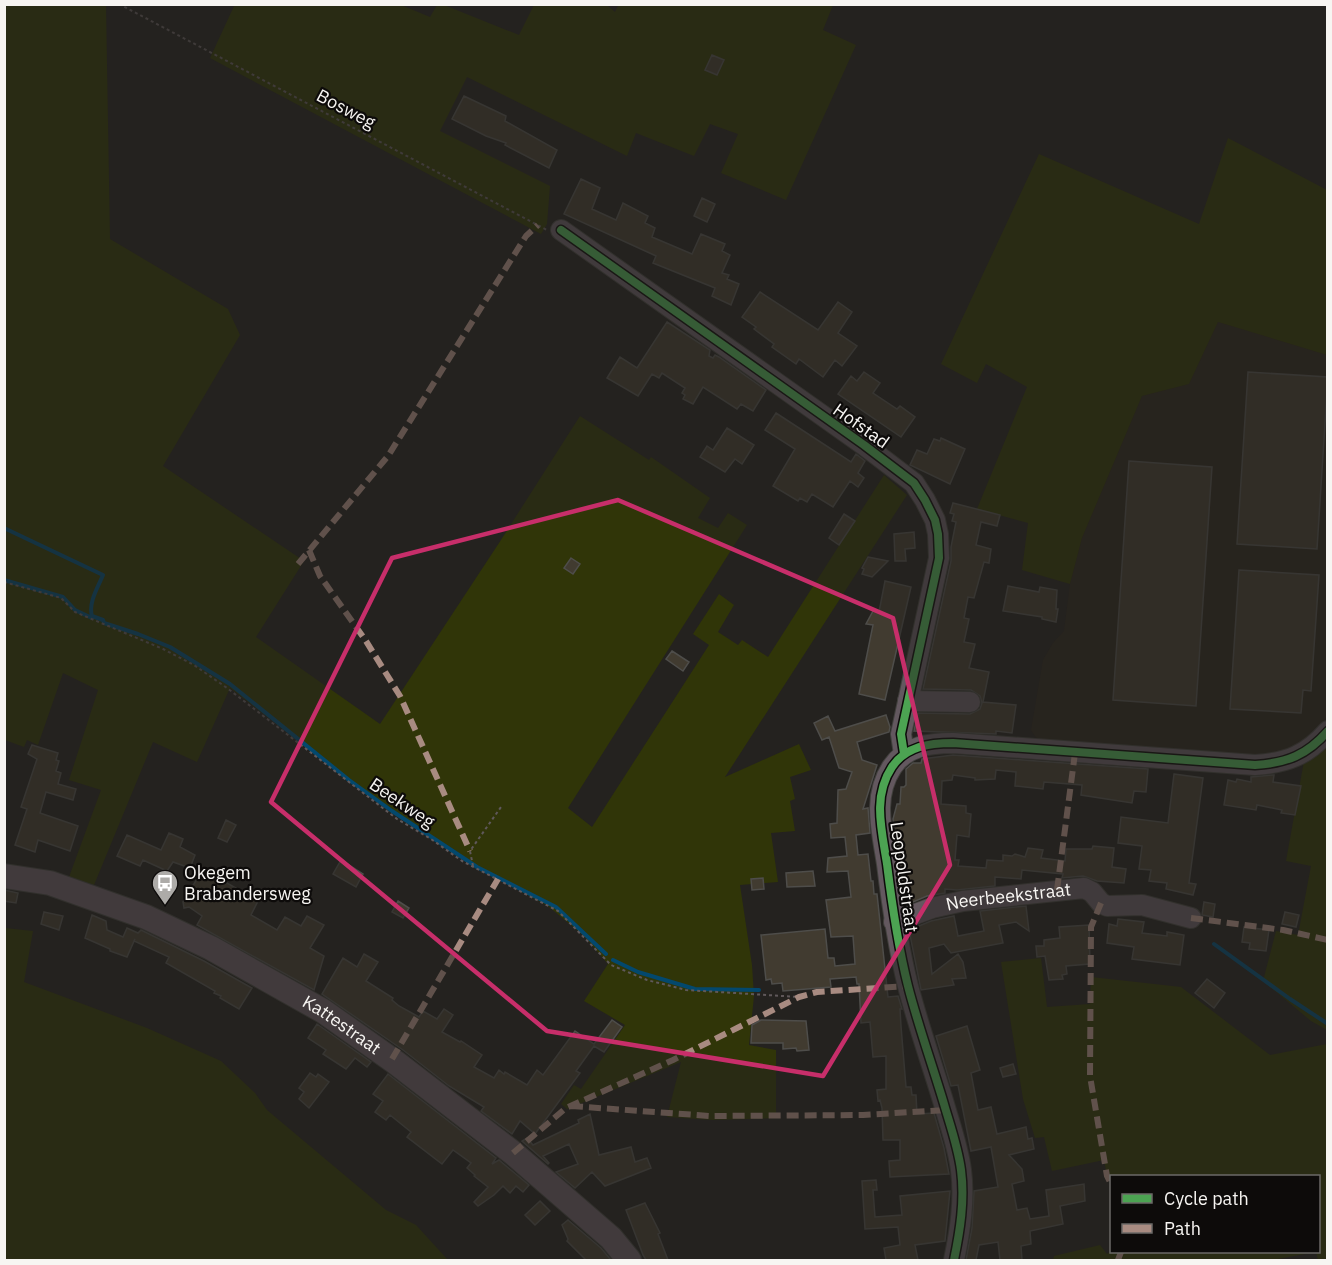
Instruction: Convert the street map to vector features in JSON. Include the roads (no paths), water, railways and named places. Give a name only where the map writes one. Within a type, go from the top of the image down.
[{"type":"main road","name":"Kattestraat","points":[[4,876],[50,883],[146,917],[210,948],[323,1011],[395,1062],[513,1153],[611,1238],[629,1260]]},
{"type":"street","name":"Hofstad","points":[[561,230],[864,445],[914,483],[926,500],[935,520],[939,558],[901,734],[904,754]]},
{"type":"street","points":[[908,701],[970,702]]},
{"type":"street","points":[[904,754],[914,748],[934,743],[953,743],[1255,765],[1278,764],[1310,748],[1328,730]]},
{"type":"street","name":"Leopoldstraat","points":[[904,754],[893,765],[885,780],[880,797],[880,821],[894,922],[908,986],[955,1140],[961,1170],[962,1214],[954,1260]]},
{"type":"street","name":"Neerbeekstraat","points":[[894,922],[932,908],[963,901],[1084,888],[1107,906],[1142,905],[1191,918]]},
{"type":"waterway","points":[[4,528],[103,575],[92,600],[92,616],[103,620],[104,623],[170,647],[230,684],[349,780],[392,811],[477,867],[556,907],[606,954]]},
{"type":"waterway","points":[[4,580],[63,597],[75,610],[92,618]]},
{"type":"waterway","points":[[1214,944],[1328,1024]]},
{"type":"waterway","points":[[613,960],[638,972],[695,989],[759,990]]},
{"type":"place","name":"Okegem Brabandersweg","points":[[165,906]]}]
